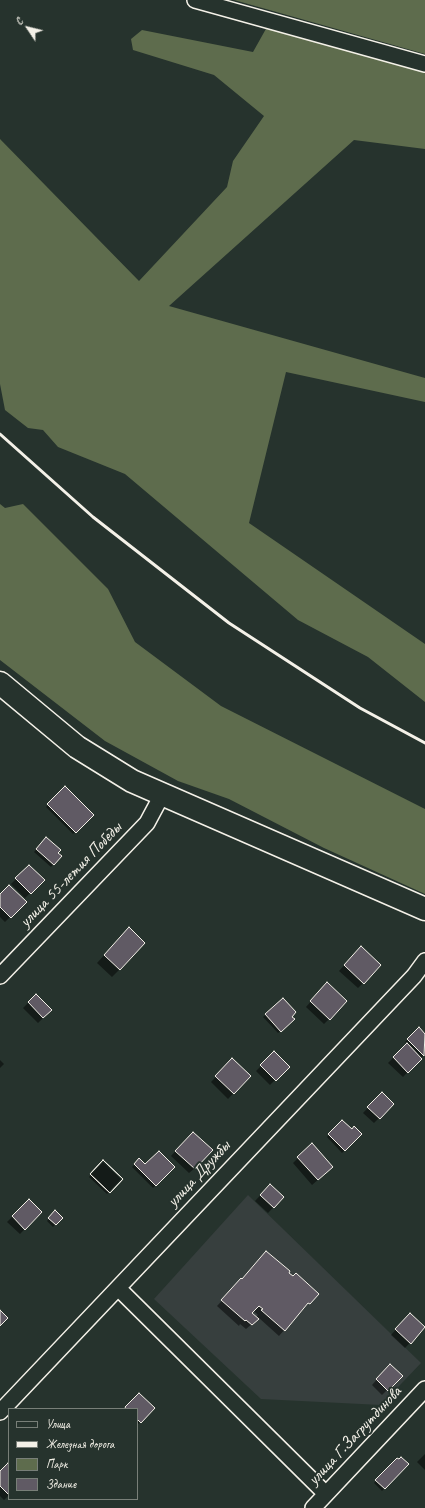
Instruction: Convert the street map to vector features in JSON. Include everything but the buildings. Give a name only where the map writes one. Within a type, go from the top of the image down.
[{"type":"street","points":[[195,0],[425,64]]},
{"type":"street","points":[[0,683],[77,747],[132,781],[425,909]]},
{"type":"street","name":"улица 55-летия Победы","points":[[0,976],[147,823],[162,795]]},
{"type":"street","name":"улица Дружбы","points":[[0,1412],[425,962]]},
{"type":"street","points":[[118,1288],[326,1494]]},
{"type":"street","name":"улица Г.Загрутдинова","points":[[313,1508],[425,1389]]},
{"type":"shaded area","points":[[248,1195],[421,1363],[381,1405],[261,1399],[154,1299]]},
{"type":"green space","points":[[234,0],[425,0],[425,54]]},
{"type":"green space","points":[[267,27],[425,72],[425,149],[354,140],[169,306],[425,378],[425,402],[286,372],[249,523],[425,644],[425,702],[368,657],[298,620],[125,474],[58,447],[43,430],[28,428],[5,410],[0,384],[0,139],[139,281],[227,187],[233,161],[264,116],[214,75],[133,50],[131,39],[142,30],[253,52]]},
{"type":"green space","points":[[0,504],[5,508],[23,504],[108,589],[135,642],[221,706],[425,809],[425,894],[324,848],[229,799],[178,781],[105,741],[0,660]]},
{"type":"railway","points":[[0,434],[93,517],[229,623],[360,708],[425,743]]}]
